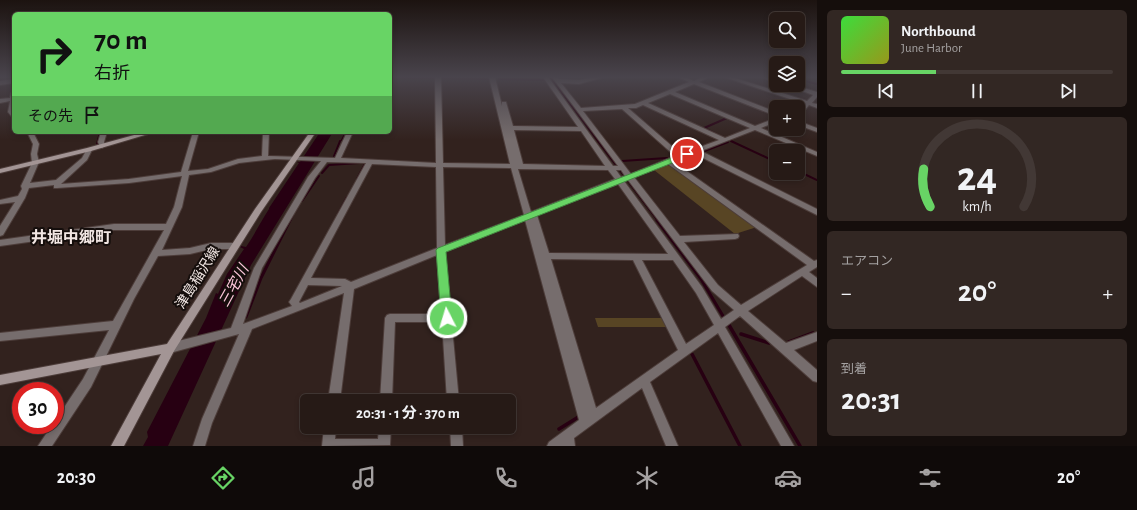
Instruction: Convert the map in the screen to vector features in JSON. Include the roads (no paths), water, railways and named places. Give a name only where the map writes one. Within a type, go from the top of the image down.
[{"type":"main road","points":[[0,171],[89,150],[145,134]]},
{"type":"main road","name":"津島稲沢線","points":[[117,446],[170,348],[235,246],[312,134]]},
{"type":"main road","points":[[0,380],[170,348]]},
{"type":"street","points":[[0,101],[11,98]]},
{"type":"street","points":[[438,98],[441,250],[453,394]]},
{"type":"street","points":[[499,98],[530,215],[590,419]]},
{"type":"street","points":[[560,98],[583,129],[677,239],[715,288],[817,378]]},
{"type":"street","points":[[570,98],[625,178],[675,257],[724,323],[788,446]]},
{"type":"street","points":[[579,110],[636,106],[656,98]]},
{"type":"street","points":[[684,98],[817,154]]},
{"type":"street","points":[[735,98],[769,111]]},
{"type":"street","points":[[789,98],[817,106]]},
{"type":"street","points":[[805,106],[814,98]]},
{"type":"street","points":[[643,103],[725,140]]},
{"type":"street","points":[[624,107],[680,157]]},
{"type":"street","points":[[504,116],[510,128],[517,167]]},
{"type":"street","points":[[170,348],[234,331],[298,308],[530,215],[769,123]]},
{"type":"street","points":[[805,125],[817,130]]},
{"type":"street","points":[[510,128],[583,129]]},
{"type":"street","points":[[0,232],[26,189],[24,186],[36,162],[34,154],[36,144],[31,134]]},
{"type":"street","points":[[102,146],[101,142],[103,134]]},
{"type":"street","points":[[44,446],[83,390],[99,361],[115,325],[157,253],[180,203],[185,174],[195,134]]},
{"type":"street","points":[[265,157],[266,134]]},
{"type":"street","points":[[337,160],[349,134]]},
{"type":"street","points":[[24,186],[58,182],[85,159],[89,150]]},
{"type":"street","points":[[694,151],[817,212]]},
{"type":"street","points":[[58,182],[57,186],[129,181],[209,170],[238,161],[265,157],[440,165],[617,168]]},
{"type":"street","points":[[234,331],[258,268],[322,159]]},
{"type":"street","points":[[554,446],[568,441],[590,419],[740,311],[816,264],[668,161]]},
{"type":"street","points":[[298,308],[294,302],[370,162]]},
{"type":"street","points":[[0,202],[21,198]]},
{"type":"street","points":[[530,215],[545,256],[554,298]]},
{"type":"street","points":[[0,243],[114,227],[169,227]]},
{"type":"street","points":[[677,239],[736,236]]},
{"type":"street","points":[[157,253],[190,252],[212,246],[235,246]]},
{"type":"street","points":[[545,256],[675,257]]},
{"type":"street","points":[[636,257],[684,352]]},
{"type":"street","points":[[803,272],[817,283]]},
{"type":"street","points":[[305,281],[345,283],[350,286]]},
{"type":"street","points":[[335,394],[350,286]]},
{"type":"street","points":[[386,394],[390,318],[447,318]]},
{"type":"street","points":[[0,337],[115,325]]},
{"type":"street","points":[[199,446],[206,423],[248,326]]},
{"type":"street","points":[[784,349],[817,336]]},
{"type":"street","points":[[644,380],[672,446]]},
{"type":"street","points":[[330,434],[329,445],[384,445],[385,434]]},
{"type":"street","points":[[456,434],[457,446]]},
{"type":"water","name":"三宅川","points":[[319,134],[332,134],[251,265],[168,446],[143,446],[148,437],[147,432],[206,318],[216,293],[218,294],[227,274],[244,249],[240,247],[246,247],[269,208],[299,163],[297,162],[300,162]]},
{"type":"waterway","points":[[566,98],[658,221]]},
{"type":"waterway","points":[[722,137],[704,128],[727,118]]},
{"type":"waterway","points":[[97,144],[100,134]]},
{"type":"waterway","points":[[342,140],[345,134]]},
{"type":"waterway","points":[[334,156],[340,141]]},
{"type":"waterway","points":[[731,141],[769,159]]},
{"type":"waterway","points":[[702,152],[728,142]]},
{"type":"waterway","points":[[689,158],[695,155]]},
{"type":"waterway","points":[[622,161],[667,158]]},
{"type":"waterway","points":[[322,173],[329,165],[359,163]]},
{"type":"waterway","points":[[357,179],[365,164]]},
{"type":"waterway","points":[[805,174],[817,180]]},
{"type":"waterway","points":[[302,201],[319,176]]},
{"type":"waterway","points":[[338,214],[347,197]]},
{"type":"waterway","points":[[290,221],[293,215]]},
{"type":"waterway","points":[[246,317],[261,278],[290,220]]},
{"type":"waterway","points":[[657,220],[701,279],[726,321]]},
{"type":"waterway","points":[[726,320],[800,446]]},
{"type":"waterway","points":[[789,342],[813,333]]},
{"type":"waterway","points":[[741,334],[769,343]]},
{"type":"waterway","points":[[692,354],[740,446]]},
{"type":"waterway","points":[[559,429],[580,416]]},
{"type":"district","name":"井堀中郷町","points":[[71,238]]}]
